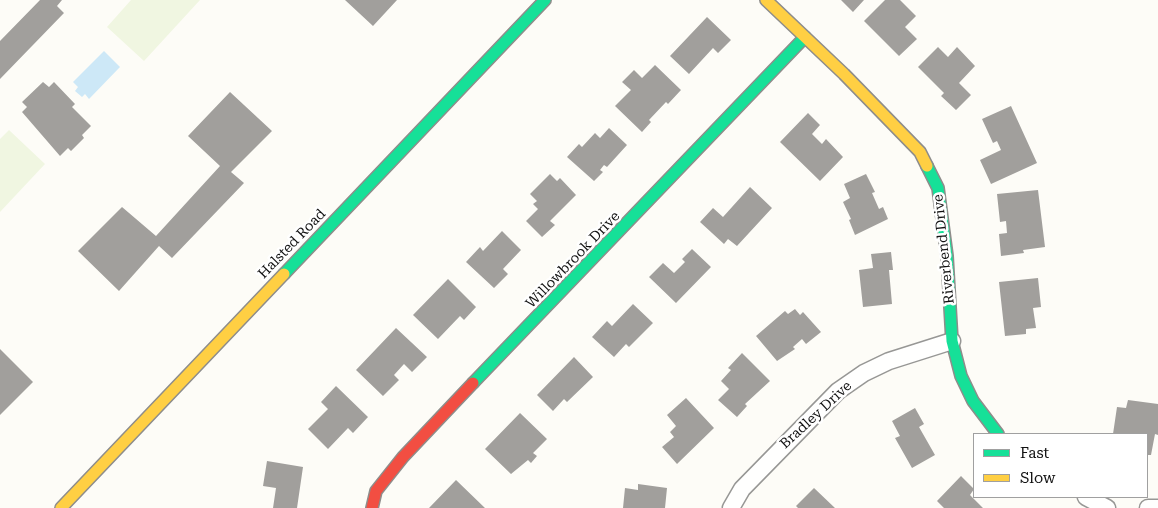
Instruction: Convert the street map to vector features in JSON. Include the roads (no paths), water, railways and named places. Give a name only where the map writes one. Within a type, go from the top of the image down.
[{"type":"street","name":"Halsted Road","points":[[61,508],[545,0]]},
{"type":"street","name":"Riverbend Drive","points":[[766,0],[920,152],[938,188],[947,256],[952,341],[965,384],[973,401],[997,433]]},
{"type":"street","name":"Willowbrook Drive","points":[[372,508],[376,491],[403,457],[805,37]]},
{"type":"street","name":"Bradley Drive","points":[[730,508],[742,489],[838,391],[864,373],[889,361],[952,341]]},
{"type":"street","points":[[1088,498],[1107,508]]},
{"type":"street","points":[[1148,508],[1158,508]]},
{"type":"water","points":[[104,51],[120,67],[89,99],[85,94],[82,97],[75,91],[78,87],[73,82]]}]
